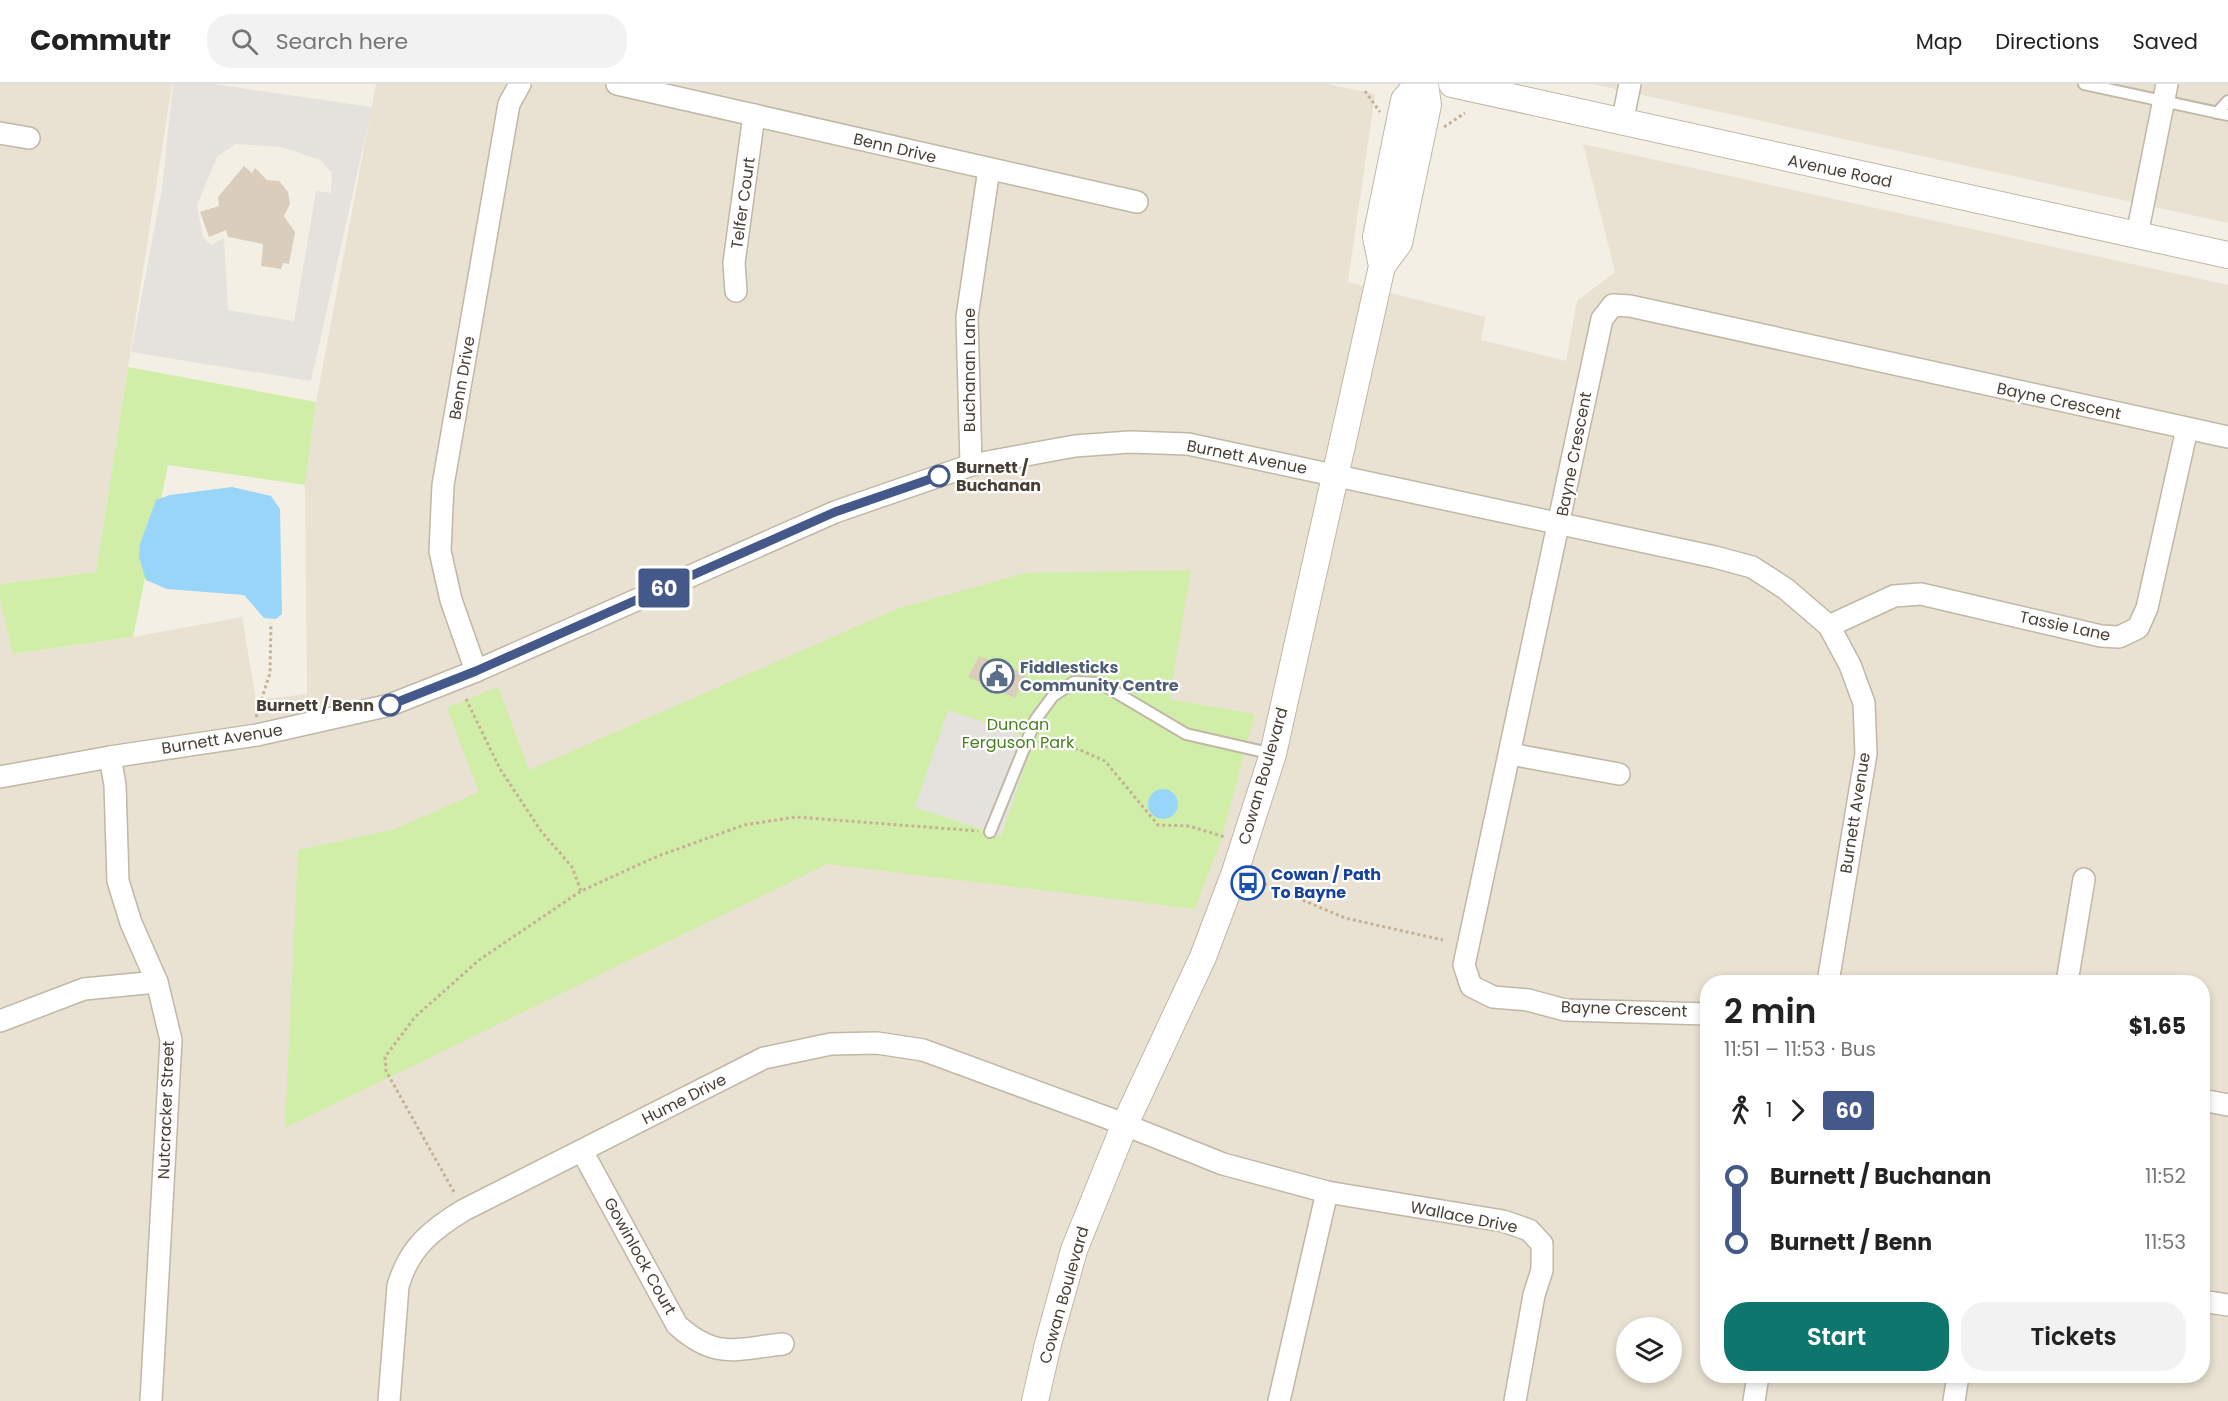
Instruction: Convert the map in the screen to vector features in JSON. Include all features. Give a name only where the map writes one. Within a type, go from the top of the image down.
[{"type":"street","name":"Benn Drive","points":[[476,671],[451,600],[440,551],[443,485],[509,104],[520,84]]},
{"type":"street","name":"Benn Drive","points":[[617,84],[1137,202]]},
{"type":"street","name":"Cowan Boulevard","points":[[1382,266],[1376,237],[1404,100],[1418,84]]},
{"type":"street","name":"Cowan Boulevard","points":[[1035,1401],[1074,1250],[1125,1124],[1203,957],[1235,872],[1273,754],[1382,266],[1399,243],[1428,105],[1425,84]]},
{"type":"street","name":"Avenue Road","points":[[1452,84],[2228,255]]},
{"type":"street","points":[[1622,123],[1630,84]]},
{"type":"street","points":[[2137,235],[2166,93]]},
{"type":"street","name":"Telfer Court","points":[[736,291],[734,263],[754,115]]},
{"type":"street","points":[[0,133],[29,138]]},
{"type":"street","name":"Buchanan Lane","points":[[971,465],[967,317],[989,170]]},
{"type":"street","name":"Bayne Crescent","points":[[1700,1014],[1565,1010],[1528,1000],[1493,997],[1471,986],[1464,965],[1602,319],[1613,305],[1630,306],[2228,437]]},
{"type":"street","name":"Tassie Lane","points":[[1829,626],[1894,596],[1921,594],[2101,636],[2119,637],[2138,628],[2147,608],[2187,429]]},
{"type":"street","name":"Burnett Avenue","points":[[0,777],[110,757],[250,736],[390,705],[476,671],[835,512],[971,465],[1075,446],[1130,442],[1188,444],[1335,474],[1752,567],[1786,588],[1829,626],[1851,664],[1864,703],[1866,754],[1829,975]]},
{"type":"street","points":[[1510,754],[1619,774]]},
{"type":"street","name":"Nutcracker Street","points":[[110,757],[115,786],[118,881],[131,923],[157,982],[171,1040],[151,1401]]},
{"type":"street","points":[[2068,975],[2084,879]]},
{"type":"street","points":[[0,1021],[84,989],[157,982]]},
{"type":"street","name":"Hume Drive","points":[[389,1401],[398,1286],[403,1268],[414,1249],[433,1229],[464,1210],[764,1058],[831,1044],[878,1043],[923,1050],[1125,1124]]},
{"type":"street","points":[[2210,1102],[2228,1105]]},
{"type":"street","name":"Wallace Drive","points":[[1125,1124],[1223,1164],[1327,1192],[1503,1221],[1529,1230],[1542,1244],[1542,1270],[1534,1295],[1515,1401]]},
{"type":"street","name":"Gowinlock Court","points":[[582,1151],[677,1325],[697,1342],[721,1351],[783,1344]]},
{"type":"street","points":[[1279,1401],[1327,1192]]},
{"type":"street","points":[[2210,1302],[2228,1305]]},
{"type":"street","points":[[1754,1401],[1757,1383]]},
{"type":"street","points":[[1954,1401],[1957,1383]]},
{"type":"lane","points":[[2084,84],[2166,93],[2223,114],[2228,101]]},
{"type":"lane","points":[[990,832],[1036,719],[1053,696],[1074,682],[1100,683],[1186,734],[1273,754]]},
{"type":"path","points":[[1365,91],[1383,116]]},
{"type":"path","points":[[1443,128],[1465,113]]},
{"type":"path","points":[[250,736],[270,673],[271,623]]},
{"type":"path","points":[[466,699],[500,769],[541,831],[572,867],[581,891]]},
{"type":"path","points":[[1025,745],[1078,750],[1105,761],[1158,825],[1189,826],[1225,837]]},
{"type":"path","points":[[454,1192],[386,1071],[385,1057],[415,1017],[478,960],[581,891],[658,856],[744,825],[796,817],[990,832]]},
{"type":"path","points":[[1246,876],[1345,918],[1443,940]]},
{"type":"shaded area","points":[[0,84],[172,84],[96,572],[0,584]]},
{"type":"shaded area","points":[[173,84],[213,84],[372,107],[311,381],[131,352],[162,189]],"holes":[[[235,144],[282,147],[320,160],[332,173],[331,193],[316,191],[294,321],[228,310],[224,238],[211,245],[203,237],[197,205],[217,157]]]},
{"type":"shaded area","points":[[376,84],[1328,84],[1375,94],[1348,282],[1485,317],[1481,340],[1566,361],[1577,301],[1615,272],[1583,144],[2228,285],[2228,1401],[0,1401],[0,600],[14,654],[133,637],[242,617],[256,700],[307,694],[305,485],[316,402]]},
{"type":"shaded area","points":[[1592,84],[2228,84],[2228,223]]},
{"type":"shaded area","points":[[948,710],[1034,739],[1001,836],[915,807]]},
{"type":"green space","points":[[128,367],[316,402],[305,485],[168,465],[133,637],[13,654],[0,600],[0,584],[96,572]]},
{"type":"green space","name":"Duncan Ferguson Park","points":[[1191,570],[1169,699],[1255,714],[1221,840],[1195,909],[827,864],[285,1128],[298,850],[395,829],[479,792],[447,708],[498,687],[529,770],[899,608],[1025,573]]},
{"type":"water","points":[[232,487],[271,496],[280,509],[282,614],[276,619],[264,618],[244,595],[167,589],[146,580],[139,557],[140,544],[156,500],[170,495]]},
{"type":"water","points":[[1163,789],[1169,790],[1177,798],[1177,810],[1169,818],[1163,819],[1157,818],[1149,810],[1148,804],[1149,798],[1157,790]]},
{"type":"building","points":[[244,166],[252,173],[255,168],[267,180],[279,181],[288,192],[290,204],[284,216],[295,232],[289,264],[283,263],[281,269],[261,266],[263,244],[228,237],[226,230],[209,237],[200,212],[219,206],[218,197]]},
{"type":"building","name":"Fiddlesticks Community Centre","points":[[979,656],[993,662],[994,659],[1026,675],[1015,698],[968,677]]},
{"type":"bus line","name":"60","points":[[390,705],[476,671],[835,512],[939,476]]},
{"type":"place","name":"Burnett / Buchanan","points":[[939,476]]},
{"type":"place","name":"Fiddlesticks Community Centre","points":[[997,676]]},
{"type":"place","name":"Burnett / Benn","points":[[390,705]]},
{"type":"place","name":"Cowan / Path To Bayne","points":[[1248,883]]}]
